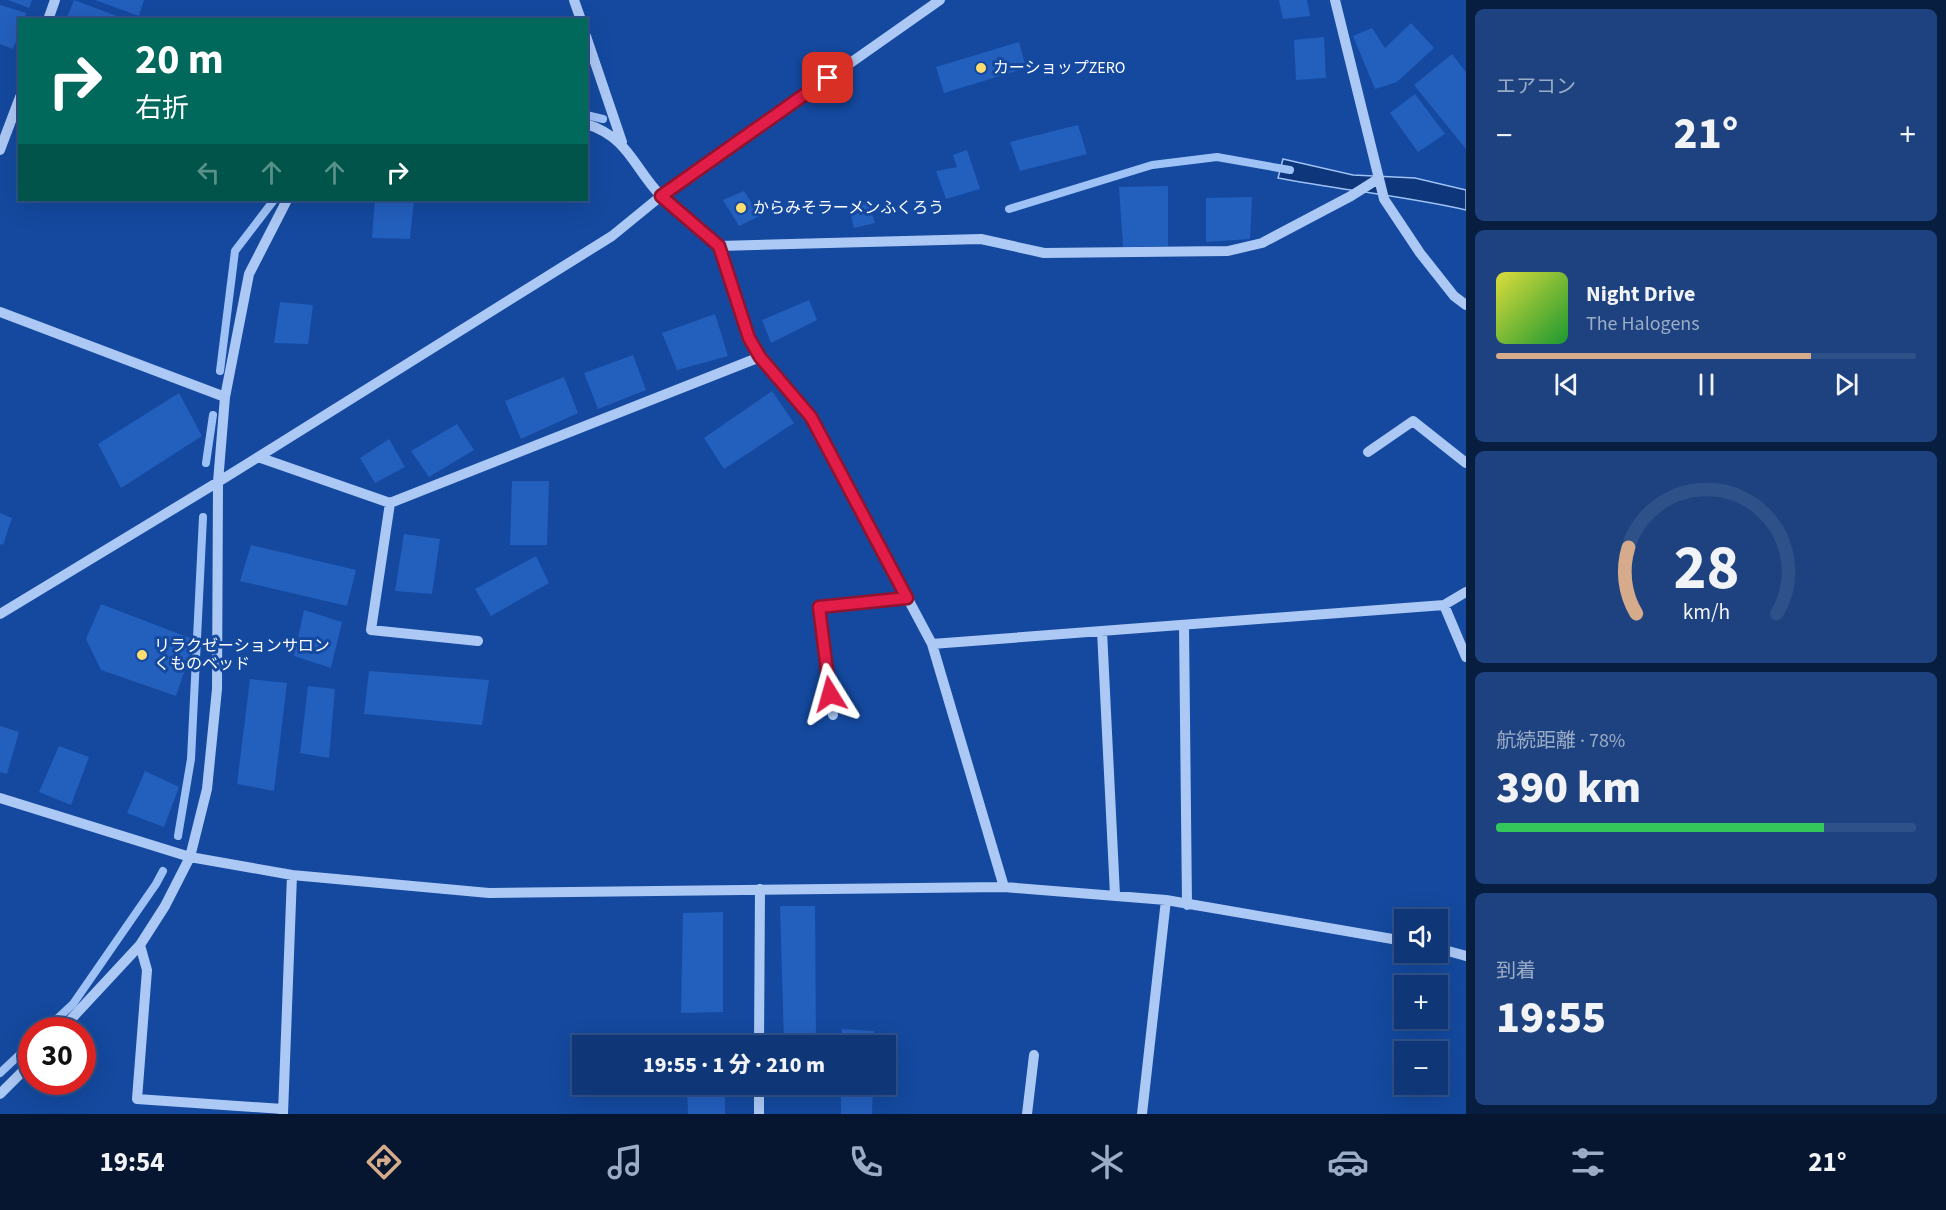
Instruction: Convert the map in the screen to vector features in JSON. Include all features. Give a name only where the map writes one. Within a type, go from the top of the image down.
[{"type":"street","points":[[49,18],[55,0]]},
{"type":"street","points":[[574,0],[580,18]]},
{"type":"street","points":[[0,614],[218,482],[612,236],[661,196],[940,0]]},
{"type":"street","points":[[1335,0],[1384,199],[1420,253],[1454,296],[1466,305]]},
{"type":"street","points":[[588,42],[622,142],[661,196],[719,246],[749,338],[760,357],[811,417],[932,644],[1004,887]]},
{"type":"street","points":[[0,150],[18,102]]},
{"type":"street","points":[[588,125],[622,142]]},
{"type":"street","points":[[719,246],[981,239],[1044,253],[1228,251],[1262,243],[1351,196],[1378,178]]},
{"type":"street","points":[[73,1017],[140,945],[165,906],[190,857],[207,789],[217,688],[218,482],[225,397],[249,274],[286,201]]},
{"type":"street","points":[[0,312],[225,397]]},
{"type":"street","points":[[258,457],[390,503],[760,357]]},
{"type":"street","points":[[1368,452],[1413,421],[1466,463]]},
{"type":"street","points":[[390,503],[370,630],[478,641]]},
{"type":"street","points":[[932,644],[1444,605],[1466,592]]},
{"type":"street","points":[[833,715],[819,607],[907,598]]},
{"type":"street","points":[[1444,605],[1466,657]]},
{"type":"street","points":[[1184,625],[1187,905]]},
{"type":"street","points":[[1102,631],[1115,896]]},
{"type":"street","points":[[0,798],[190,857],[292,875],[489,893],[1004,887],[1166,900],[1394,939]]},
{"type":"street","points":[[140,945],[147,970],[137,1100],[283,1111],[292,875]]},
{"type":"street","points":[[759,1035],[760,889]]},
{"type":"street","points":[[1142,1114],[1166,900]]},
{"type":"street","points":[[1448,951],[1466,956]]},
{"type":"street","points":[[1027,1114],[1034,1055]]},
{"type":"street","points":[[0,1094],[18,1076]]},
{"type":"street","points":[[759,1095],[759,1114]]},
{"type":"water","points":[[1283,159],[1353,175],[1415,178],[1466,190],[1466,210],[1278,178]]},
{"type":"building","points":[[8,0],[32,0],[29,8]]},
{"type":"building","points":[[74,0],[122,18],[67,18]]},
{"type":"building","points":[[95,0],[144,0],[139,16]]},
{"type":"building","points":[[1279,0],[1307,0],[1310,16],[1283,19]]},
{"type":"building","points":[[0,5],[26,13],[25,18],[18,18],[18,37],[13,49],[0,44]]},
{"type":"building","points":[[1411,23],[1434,48],[1397,82],[1375,89],[1353,36],[1372,28],[1385,48]]},
{"type":"building","points":[[1324,37],[1326,78],[1296,80],[1294,40]]},
{"type":"building","name":"カーショップZERO","points":[[1019,42],[1026,68],[944,93],[936,67]]},
{"type":"building","points":[[1452,54],[1466,72],[1466,149],[1414,85]]},
{"type":"building","points":[[1415,94],[1445,134],[1418,152],[1390,113]]},
{"type":"building","points":[[1078,125],[1087,154],[1020,171],[1010,142]]},
{"type":"building","points":[[967,150],[980,189],[946,199],[936,171],[957,167],[953,155]]},
{"type":"building","points":[[1168,186],[1168,246],[1123,247],[1119,187]]},
{"type":"building","name":"からみそラーメンふくろう","points":[[744,191],[760,216],[739,226],[723,200]]},
{"type":"building","points":[[1252,197],[1250,239],[1206,242],[1206,198]]},
{"type":"building","points":[[375,201],[414,201],[410,239],[372,238]]},
{"type":"building","points":[[868,201],[875,223],[854,228],[849,207]]},
{"type":"building","points":[[809,300],[817,320],[771,343],[762,320]]},
{"type":"building","points":[[280,302],[313,305],[308,344],[274,343]]},
{"type":"building","points":[[715,314],[728,356],[677,370],[662,333]]},
{"type":"building","points":[[633,355],[646,390],[598,409],[584,373]]},
{"type":"building","points":[[564,377],[578,413],[521,439],[505,401]]},
{"type":"building","points":[[772,391],[794,423],[724,469],[704,438]]},
{"type":"building","points":[[179,393],[202,436],[121,488],[98,444]]},
{"type":"building","points":[[457,424],[474,450],[429,477],[411,451]]},
{"type":"building","points":[[389,439],[405,467],[375,483],[360,458]]},
{"type":"building","points":[[512,481],[549,481],[547,545],[510,545]]},
{"type":"building","points":[[0,513],[12,518],[3,545],[0,544]]},
{"type":"building","points":[[404,534],[440,539],[432,594],[395,591]]},
{"type":"building","points":[[251,545],[356,570],[347,606],[240,581]]},
{"type":"building","points":[[536,556],[549,583],[491,616],[475,589]]},
{"type":"building","name":"リラクゼーションサロン くものベッド","points":[[101,604],[195,640],[176,696],[101,670],[86,639]]},
{"type":"building","points":[[304,610],[342,622],[331,668],[294,656]]},
{"type":"building","points":[[369,671],[489,680],[482,725],[364,714]]},
{"type":"building","points":[[250,679],[287,683],[274,791],[237,784]]},
{"type":"building","points":[[308,686],[335,689],[329,758],[300,753]]},
{"type":"building","points":[[0,726],[19,732],[7,774],[0,772]]},
{"type":"building","points":[[59,746],[89,757],[71,805],[39,792]]},
{"type":"building","points":[[145,771],[179,787],[164,827],[127,813]]},
{"type":"building","points":[[780,906],[815,906],[816,1035],[784,1035]]},
{"type":"building","points":[[723,912],[723,1012],[681,1013],[683,913]]},
{"type":"building","points":[[842,1029],[874,1031],[874,1035],[842,1035]]},
{"type":"building","points":[[687,1095],[725,1095],[725,1114],[688,1114]]},
{"type":"building","points":[[841,1095],[873,1095],[872,1114],[841,1114]]},
{"type":"waterway","points":[[588,115],[603,119]]},
{"type":"waterway","points":[[1009,209],[1152,165],[1217,157],[1290,170]]},
{"type":"waterway","points":[[220,371],[235,251],[273,201]]},
{"type":"waterway","points":[[206,463],[213,415]]},
{"type":"waterway","points":[[178,836],[191,759],[203,517]]},
{"type":"waterway","points":[[59,1017],[73,1004],[163,871]]},
{"type":"waterway","points":[[0,1073],[18,1056]]},
{"type":"place","name":"カーショップZERO","points":[[981,68]]},
{"type":"place","name":"からみそラーメンふくろう","points":[[741,208]]},
{"type":"place","name":"リラクゼーションサロン くものベッド","points":[[142,655]]},
{"type":"route","points":[[828,78],[661,196],[719,246],[749,338],[760,357],[811,417],[907,598],[819,607],[830,694]]}]
